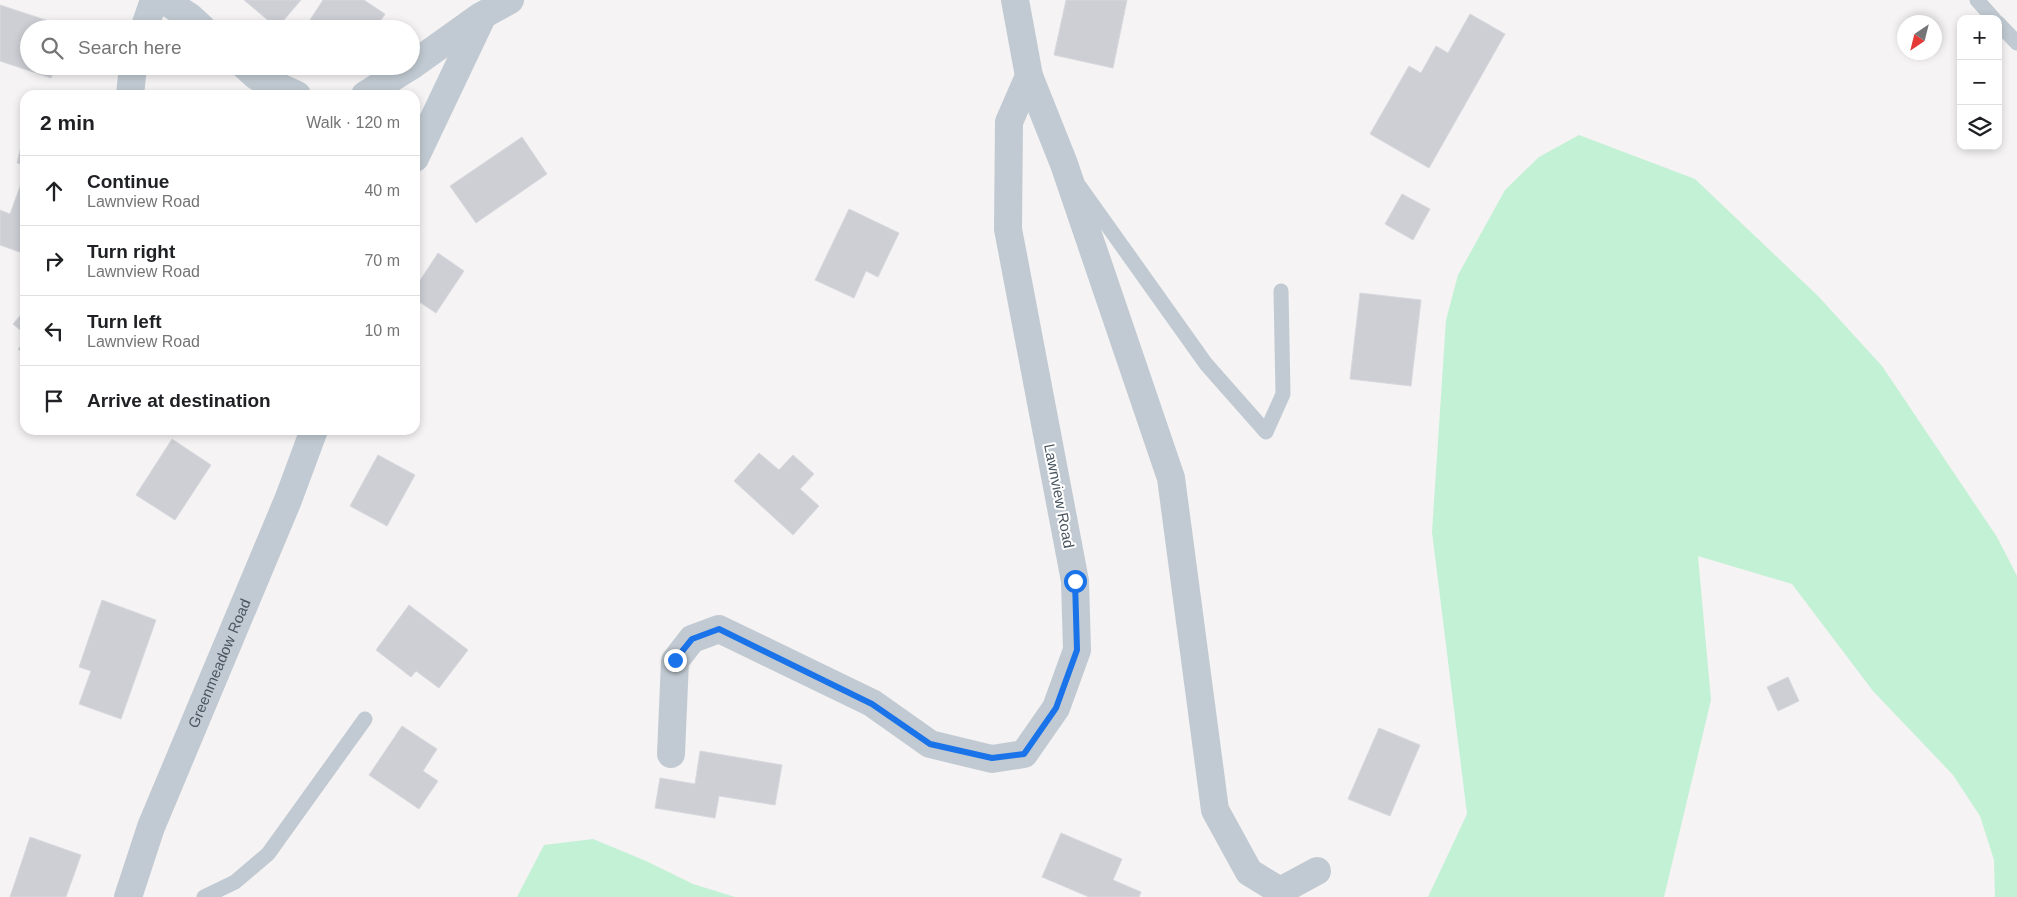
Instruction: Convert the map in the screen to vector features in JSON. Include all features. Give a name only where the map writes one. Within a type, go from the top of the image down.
[{"type":"street","points":[[147,20],[154,0]]},
{"type":"street","points":[[164,0],[193,20]]},
{"type":"street","points":[[420,60],[483,15],[510,0]]},
{"type":"street","points":[[1015,0],[1029,76],[1064,164],[1170,478],[1215,810],[1249,872],[1280,891],[1317,871]]},
{"type":"street","points":[[420,147],[483,15]]},
{"type":"street","points":[[130,90],[131,75]]},
{"type":"street","points":[[255,75],[286,90]]},
{"type":"street","points":[[373,90],[397,75]]},
{"type":"street","name":"Lawnview Road","points":[[671,754],[675,660],[692,639],[719,629],[872,704],[930,744],[992,758],[1024,754],[1056,708],[1077,650],[1075,581],[1008,229],[1009,122],[1029,76]]},
{"type":"street","name":"Greenmeadow Road","points":[[128,897],[151,827],[288,500],[312,435]]},
{"type":"lane","points":[[1977,0],[1990,15]]},
{"type":"lane","points":[[2002,27],[2017,43]]},
{"type":"lane","points":[[1064,164],[1206,364],[1266,432],[1283,394],[1281,291]]},
{"type":"lane","points":[[204,897],[235,882],[268,854],[365,719]]},
{"type":"green space","points":[[1579,135],[1695,179],[1818,296],[1882,366],[1997,537],[2017,576],[2017,897],[1995,897],[1994,860],[1980,816],[1953,775],[1873,691],[1792,584],[1698,556],[1711,700],[1664,897],[1428,897],[1467,814],[1432,532],[1446,320],[1458,275],[1505,190],[1539,157]]},
{"type":"green space","points":[[593,839],[646,861],[693,884],[735,897],[517,897],[544,845]]},
{"type":"building","points":[[244,0],[301,0],[284,20],[268,20]]},
{"type":"building","points":[[323,0],[364,0],[385,14],[381,20],[310,20]]},
{"type":"building","points":[[1066,0],[1127,0],[1113,68],[1054,55]]},
{"type":"building","points":[[0,5],[46,20],[20,20],[20,68],[0,61]]},
{"type":"building","points":[[1470,14],[1505,34],[1429,168],[1370,134],[1409,66],[1421,73],[1436,46],[1448,53]]},
{"type":"building","points":[[522,137],[547,174],[476,223],[450,186]]},
{"type":"building","points":[[20,151],[20,164],[17,163]]},
{"type":"building","points":[[20,187],[20,252],[0,245],[0,210],[10,214]]},
{"type":"building","points":[[1402,194],[1430,209],[1413,240],[1385,224]]},
{"type":"building","points":[[849,209],[899,233],[878,277],[866,271],[854,298],[815,280]]},
{"type":"building","points":[[438,253],[464,271],[436,313],[420,302],[420,280]]},
{"type":"building","points":[[1360,293],[1421,300],[1411,386],[1350,379]]},
{"type":"building","points":[[20,316],[20,330],[13,324]]},
{"type":"building","points":[[172,439],[211,465],[175,520],[136,495]]},
{"type":"building","points":[[759,453],[779,470],[793,455],[814,474],[800,489],[819,506],[793,535],[734,481]]},
{"type":"building","points":[[378,455],[415,475],[387,526],[350,506]]},
{"type":"building","points":[[102,600],[156,620],[121,719],[79,704],[91,671],[79,667]]},
{"type":"building","points":[[409,605],[468,650],[439,688],[416,671],[411,677],[376,650]]},
{"type":"building","points":[[1788,677],[1799,701],[1778,711],[1767,687]]},
{"type":"building","points":[[402,726],[437,749],[423,771],[438,781],[419,809],[369,775]]},
{"type":"building","points":[[1379,728],[1420,745],[1390,816],[1348,799]]},
{"type":"building","points":[[700,751],[782,765],[775,805],[719,796],[715,818],[655,808],[660,778],[695,784]]},
{"type":"building","points":[[1061,833],[1122,859],[1113,880],[1141,892],[1139,897],[1089,897],[1042,877]]},
{"type":"building","points":[[30,837],[81,855],[66,897],[10,897]]},
{"type":"route","points":[[675,660],[692,639],[719,629],[872,704],[930,744],[992,758],[1024,754],[1056,708],[1077,650],[1075,581]]}]
